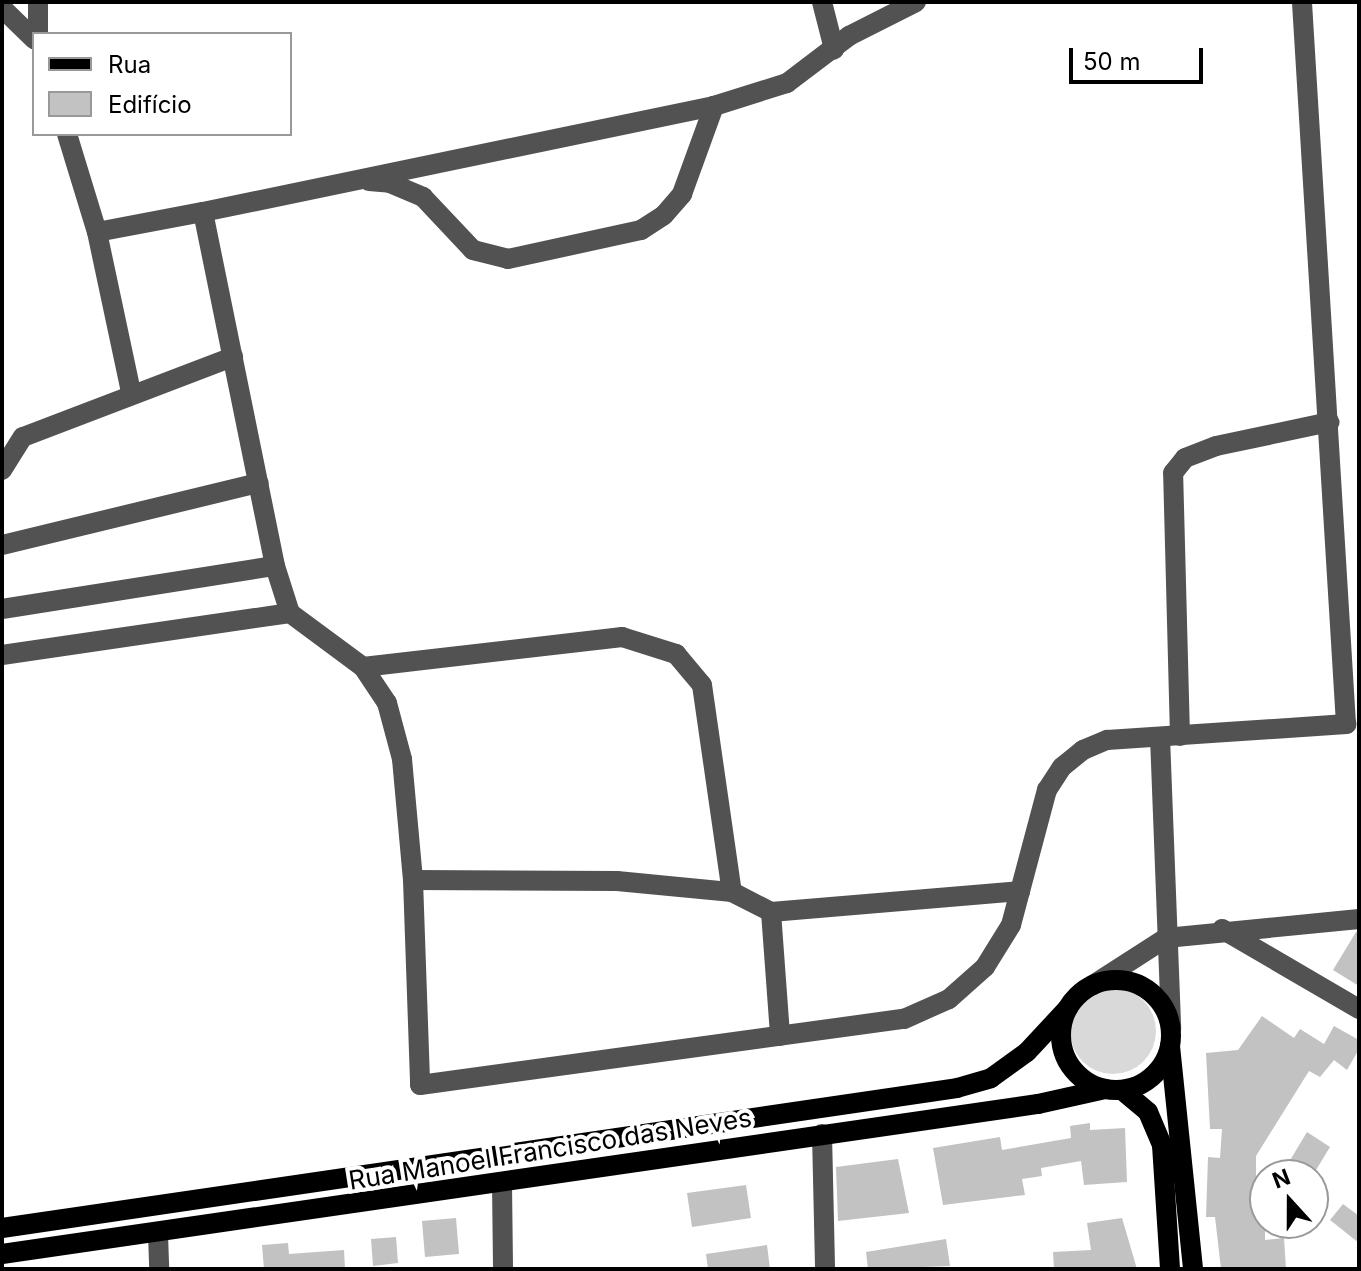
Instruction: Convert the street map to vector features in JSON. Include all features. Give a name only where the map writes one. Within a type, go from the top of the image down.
[{"type":"main road","points":[[1170,1269],[1162,1145],[1148,1112],[1114,1090],[1089,1083],[1066,1058],[1061,1041],[1068,1008],[1093,985],[1111,980],[1143,987],[1157,998],[1170,1037],[1193,1269]]},
{"type":"main road","name":"Rua Manoel Francisco das Neves","points":[[2,1228],[957,1088],[991,1078],[1027,1052],[1068,1008]]},
{"type":"main road","points":[[1114,1090],[1153,1076],[1170,1037]]},
{"type":"main road","name":"Rua Manoel Francisco das Neves","points":[[2,1254],[502,1184],[1114,1090]]},
{"type":"street","points":[[38,2],[38,32]]},
{"type":"street","points":[[822,2],[834,49]]},
{"type":"street","points":[[97,232],[714,106],[787,83],[876,20],[916,2]]},
{"type":"street","points":[[203,212],[275,566],[290,613],[363,667],[387,703],[402,759],[413,880],[420,1085],[904,1019],[949,999],[985,967],[1011,925],[1047,790],[1062,767],[1083,750],[1107,740],[1346,724],[1302,2]]},
{"type":"street","points":[[2,8],[32,37]]},
{"type":"street","points":[[355,180],[390,183],[423,197],[473,250],[508,259],[641,230],[664,215],[682,194],[714,106]]},
{"type":"street","points":[[68,136],[97,232],[131,392]]},
{"type":"street","points":[[2,470],[23,437],[131,392],[233,357]]},
{"type":"street","points":[[1170,1037],[1166,938],[1173,473],[1185,458],[1216,446],[1330,422]]},
{"type":"street","points":[[2,545],[259,483]]},
{"type":"street","points":[[2,609],[275,566]]},
{"type":"street","points":[[2,655],[290,613]]},
{"type":"street","points":[[363,667],[622,637],[676,654],[702,685],[732,892]]},
{"type":"street","points":[[413,880],[617,881],[732,892],[771,912],[1020,891]]},
{"type":"street","points":[[771,912],[780,1036]]},
{"type":"street","points":[[1093,985],[1166,938],[1222,929],[1359,919]]},
{"type":"street","points":[[1222,929],[1359,1009]]},
{"type":"street","points":[[822,1134],[825,1269]]},
{"type":"street","points":[[502,1184],[503,1269]]},
{"type":"street","points":[[158,1234],[159,1269]]},
{"type":"shaded area","points":[[1113,988],[1137,995],[1149,1007],[1156,1031],[1149,1055],[1137,1067],[1113,1074],[1089,1067],[1077,1055],[1070,1031],[1077,1007],[1089,995]]},
{"type":"building","points":[[1356,932],[1359,932],[1359,986],[1333,970]]},
{"type":"building","points":[[1262,1016],[1294,1038],[1300,1029],[1324,1044],[1334,1026],[1359,1040],[1359,1049],[1347,1070],[1334,1060],[1320,1077],[1309,1071],[1256,1159],[1249,1159],[1249,1239],[1284,1239],[1286,1269],[1221,1269],[1215,1217],[1206,1217],[1208,1157],[1220,1158],[1222,1129],[1210,1129],[1206,1053],[1238,1050]]},
{"type":"building","points":[[1090,1123],[1090,1130],[1125,1128],[1127,1182],[1084,1185],[1081,1161],[1041,1168],[1042,1176],[1022,1179],[1025,1195],[943,1205],[933,1148],[1000,1137],[1002,1150],[1071,1138],[1070,1126]]},
{"type":"building","points":[[1307,1132],[1330,1147],[1323,1159],[1291,1159]]},
{"type":"building","points":[[898,1159],[909,1213],[838,1221],[836,1167]]},
{"type":"building","points":[[746,1185],[751,1218],[692,1227],[687,1193]]},
{"type":"building","points":[[1343,1204],[1359,1216],[1359,1243],[1330,1220]]},
{"type":"building","points":[[456,1218],[459,1254],[425,1257],[422,1221]]},
{"type":"building","points":[[1122,1218],[1137,1269],[1054,1269],[1053,1252],[1091,1250],[1087,1223]]},
{"type":"building","points":[[396,1237],[398,1263],[373,1266],[371,1239]]},
{"type":"building","points":[[946,1239],[950,1266],[868,1269],[866,1252]]},
{"type":"building","points":[[288,1243],[289,1254],[344,1250],[345,1269],[264,1269],[262,1245]]},
{"type":"building","points":[[767,1245],[770,1269],[708,1269],[706,1254]]}]
